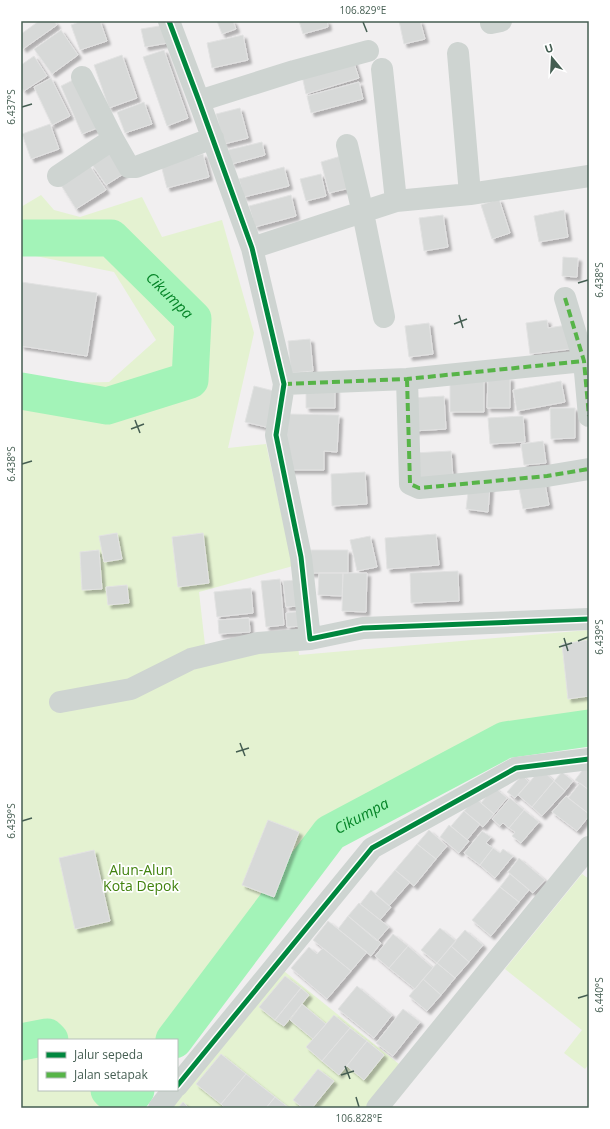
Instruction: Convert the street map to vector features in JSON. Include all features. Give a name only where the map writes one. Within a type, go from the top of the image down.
[{"type":"street","points":[[169,21],[252,248],[284,384],[276,435],[302,557],[310,639]]},
{"type":"street","points":[[199,100],[368,50]]},
{"type":"street","points":[[458,53],[470,194]]},
{"type":"street","points":[[382,69],[396,202]]},
{"type":"street","points":[[82,77],[112,139],[129,166],[136,167],[213,138]]},
{"type":"street","points":[[58,176],[112,139]]},
{"type":"street","points":[[347,145],[363,213],[384,317]]},
{"type":"street","points":[[252,248],[396,202],[470,194],[589,176]]},
{"type":"street","points":[[565,298],[584,361],[589,416]]},
{"type":"street","points":[[284,384],[407,379],[584,361]]},
{"type":"street","points":[[407,379],[410,484],[420,488],[547,476],[589,469]]},
{"type":"street","points":[[60,702],[130,689],[191,659],[258,643],[310,639],[363,628],[589,619]]},
{"type":"street","points":[[178,1085],[372,848],[516,768],[589,759]]},
{"type":"street","points":[[377,1108],[589,847]]},
{"type":"street","points":[[159,1108],[172,1091]]},
{"type":"green space","name":"Alun-Alun Kota Depok","points":[[41,195],[54,210],[80,217],[142,197],[162,237],[222,220],[254,333],[228,448],[266,444],[293,566],[199,592],[205,645],[297,635],[299,655],[589,630],[589,731],[505,743],[332,837],[244,939],[233,971],[178,1044],[178,1039],[38,1039],[38,1091],[142,1091],[130,1108],[21,1108],[21,384],[109,382],[156,340],[114,272],[21,253],[21,207]]},
{"type":"green space","points":[[582,874],[589,879],[589,1064],[585,1069],[564,1053],[582,1030],[505,969]]},
{"type":"green space","points":[[279,967],[415,1077],[391,1108],[165,1108]]},
{"type":"building","points":[[39,21],[54,21],[57,25],[23,49],[21,45],[21,34]]},
{"type":"building","points":[[82,21],[100,21],[107,41],[80,50],[71,25]]},
{"type":"building","points":[[217,21],[233,21],[236,29],[222,34]]},
{"type":"building","points":[[299,21],[327,21],[328,27],[303,34]]},
{"type":"building","points":[[399,21],[420,21],[425,39],[404,44]]},
{"type":"building","points":[[165,25],[168,43],[145,47],[141,29]]},
{"type":"building","points":[[61,30],[78,55],[52,74],[34,49]]},
{"type":"building","points":[[243,35],[248,60],[212,68],[207,43]]},
{"type":"building","points":[[164,50],[188,118],[167,126],[143,57]]},
{"type":"building","points":[[122,55],[137,98],[109,108],[94,65]]},
{"type":"building","points":[[34,56],[47,76],[24,91],[21,87],[21,65]]},
{"type":"building","points":[[353,60],[359,78],[306,94],[301,71]]},
{"type":"building","points":[[51,78],[70,116],[52,125],[34,87]]},
{"type":"building","points":[[77,78],[100,127],[82,134],[61,86]]},
{"type":"building","points":[[359,82],[363,99],[311,113],[307,96]]},
{"type":"building","points":[[144,102],[152,124],[125,133],[117,112]]},
{"type":"building","points":[[240,108],[248,138],[224,144],[216,114]]},
{"type":"building","points":[[50,124],[59,149],[31,159],[22,134]]},
{"type":"building","points":[[262,142],[265,155],[232,164],[228,150]]},
{"type":"building","points":[[108,147],[125,173],[106,185],[89,160]]},
{"type":"building","points":[[203,154],[209,177],[167,188],[161,165]]},
{"type":"building","points":[[341,156],[350,188],[329,193],[321,162]]},
{"type":"building","points":[[90,166],[106,190],[76,209],[61,185]]},
{"type":"building","points":[[284,167],[289,186],[244,197],[239,179]]},
{"type":"building","points":[[321,174],[326,196],[306,201],[300,179]]},
{"type":"building","points":[[291,195],[296,216],[255,227],[249,206]]},
{"type":"building","points":[[499,199],[510,233],[492,239],[481,205]]},
{"type":"building","points":[[564,210],[568,237],[539,242],[534,216]]},
{"type":"building","points":[[443,215],[448,247],[424,251],[419,218]]},
{"type":"building","points":[[563,257],[578,258],[577,277],[562,276]]},
{"type":"building","points":[[21,282],[97,293],[87,356],[21,346]]},
{"type":"building","points":[[547,320],[548,328],[567,325],[570,349],[530,354],[526,323]]},
{"type":"building","points":[[429,323],[433,354],[409,357],[405,326]]},
{"type":"building","points":[[310,339],[313,371],[291,373],[288,341]]},
{"type":"building","points":[[488,378],[510,378],[510,408],[487,408]]},
{"type":"building","points":[[450,379],[484,379],[484,412],[450,412]]},
{"type":"building","points":[[561,381],[565,402],[517,411],[513,390]]},
{"type":"building","points":[[254,386],[278,392],[270,428],[245,422]]},
{"type":"building","points":[[306,388],[335,388],[335,408],[306,408]]},
{"type":"building","points":[[444,396],[446,429],[413,431],[411,398]]},
{"type":"building","points":[[550,408],[575,408],[575,438],[551,439]]},
{"type":"building","points":[[287,414],[339,415],[337,452],[324,451],[324,470],[286,470]]},
{"type":"building","points":[[523,416],[525,442],[490,444],[488,418]]},
{"type":"building","points":[[543,441],[546,463],[524,465],[521,444]]},
{"type":"building","points":[[451,451],[453,478],[414,480],[413,453]]},
{"type":"building","points":[[365,472],[367,504],[332,506],[331,474]]},
{"type":"building","points":[[544,478],[549,505],[523,509],[518,483]]},
{"type":"building","points":[[469,484],[490,486],[488,512],[466,509]]},
{"type":"building","points":[[117,533],[122,559],[104,562],[99,536]]},
{"type":"building","points":[[203,533],[209,583],[178,587],[172,537]]},
{"type":"building","points":[[436,534],[439,565],[387,569],[385,538]]},
{"type":"building","points":[[370,536],[377,567],[357,571],[350,540]]},
{"type":"building","points":[[99,550],[102,589],[82,590],[80,552]]},
{"type":"building","points":[[311,550],[348,550],[348,573],[310,573]]},
{"type":"building","points":[[458,571],[459,601],[411,603],[410,573]]},
{"type":"building","points":[[319,573],[343,573],[342,596],[318,595]]},
{"type":"building","points":[[343,573],[367,573],[366,612],[342,611]]},
{"type":"building","points":[[280,579],[284,625],[266,627],[261,581]]},
{"type":"building","points":[[297,580],[299,606],[286,607],[283,581]]},
{"type":"building","points":[[127,585],[129,603],[108,605],[106,587]]},
{"type":"building","points":[[251,588],[253,613],[217,617],[214,592]]},
{"type":"building","points":[[303,611],[304,626],[287,627],[286,613]]},
{"type":"building","points":[[249,618],[250,632],[219,634],[218,620]]},
{"type":"building","points":[[589,640],[589,696],[568,699],[562,644]]},
{"type":"building","points":[[585,767],[589,769],[589,790],[575,780]]},
{"type":"building","points":[[541,769],[554,781],[532,807],[518,795]]},
{"type":"building","points":[[562,772],[573,781],[565,791],[554,781]]},
{"type":"building","points":[[522,775],[529,782],[515,798],[507,792]]},
{"type":"building","points":[[554,781],[565,791],[542,816],[532,807]]},
{"type":"building","points":[[580,783],[589,790],[589,814],[568,798]]},
{"type":"building","points":[[494,787],[507,798],[494,814],[481,803]]},
{"type":"building","points":[[566,796],[589,814],[577,831],[552,812]]},
{"type":"building","points":[[475,798],[494,814],[483,827],[464,811]]},
{"type":"building","points":[[510,798],[524,810],[509,828],[503,823],[500,826],[492,819]]},
{"type":"building","points":[[524,810],[539,822],[521,843],[512,836],[515,832],[509,828]]},
{"type":"building","points":[[464,811],[480,824],[467,840],[451,826]]},
{"type":"building","points":[[268,820],[299,832],[274,897],[242,885]]},
{"type":"building","points":[[449,825],[469,841],[459,853],[440,837]]},
{"type":"building","points":[[429,830],[447,846],[436,859],[417,844]]},
{"type":"building","points":[[482,831],[491,837],[486,843],[493,848],[480,865],[464,853]]},
{"type":"building","points":[[417,844],[436,859],[414,886],[395,870]]},
{"type":"building","points":[[493,848],[500,853],[503,849],[513,856],[495,878],[480,865]]},
{"type":"building","points":[[94,850],[110,921],[75,929],[59,858]]},
{"type":"building","points":[[519,858],[545,880],[533,893],[508,872]]},
{"type":"building","points":[[395,870],[410,882],[389,906],[375,894]]},
{"type":"building","points":[[510,874],[529,890],[519,902],[500,887]]},
{"type":"building","points":[[500,887],[519,902],[491,936],[472,920]]},
{"type":"building","points":[[371,890],[391,907],[380,920],[360,904]]},
{"type":"building","points":[[359,903],[389,927],[377,941],[348,916]]},
{"type":"building","points":[[348,916],[381,943],[371,956],[338,929]]},
{"type":"building","points":[[328,921],[367,952],[351,971],[313,940]]},
{"type":"building","points":[[440,928],[456,941],[437,963],[421,950]]},
{"type":"building","points":[[465,930],[483,945],[469,962],[451,946]]},
{"type":"building","points":[[393,934],[408,946],[389,968],[375,956]]},
{"type":"building","points":[[408,946],[433,968],[415,989],[389,968]]},
{"type":"building","points":[[451,946],[469,962],[455,978],[437,963]]},
{"type":"building","points":[[309,947],[317,954],[323,948],[351,971],[327,999],[291,968]]},
{"type":"building","points":[[437,963],[455,978],[441,995],[423,979]]},
{"type":"building","points":[[285,976],[301,988],[275,1020],[259,1007]]},
{"type":"building","points":[[423,979],[441,995],[427,1011],[409,996]]},
{"type":"building","points":[[357,986],[392,1015],[374,1038],[338,1009]]},
{"type":"building","points":[[301,988],[309,995],[284,1026],[275,1020]]},
{"type":"building","points":[[302,1004],[326,1024],[313,1039],[290,1020]]},
{"type":"building","points":[[403,1009],[420,1022],[393,1056],[376,1043]]},
{"type":"building","points":[[334,1015],[350,1028],[322,1061],[306,1047]]},
{"type":"building","points":[[350,1028],[367,1041],[339,1075],[322,1061]]},
{"type":"building","points":[[367,1041],[384,1055],[364,1080],[347,1066]]},
{"type":"building","points":[[221,1054],[246,1074],[221,1104],[196,1084]]},
{"type":"building","points":[[318,1069],[334,1081],[312,1108],[303,1108],[293,1100]]},
{"type":"building","points":[[246,1074],[275,1097],[266,1108],[225,1108],[221,1104]]},
{"type":"building","points":[[275,1097],[289,1108],[266,1108]]},
{"type":"building","points":[[183,1102],[189,1108],[178,1108]]},
{"type":"waterway","name":"Cikumpa","points":[[21,238],[111,238],[193,319],[190,380],[107,406],[21,391]]},
{"type":"waterway","name":"Cikumpa","points":[[175,1039],[330,833],[505,740],[589,728]]},
{"type":"waterway","name":"Cikumpa","points":[[21,1042],[47,1037],[49,1039]]},
{"type":"waterway","name":"Cikumpa","points":[[110,1091],[125,1104],[135,1091]]},
{"type":"marked path","points":[[565,298],[584,361],[589,416]]},
{"type":"marked path","points":[[284,384],[407,379],[584,361]]},
{"type":"marked path","points":[[407,379],[410,484],[419,488],[547,476],[589,469]]},
{"type":"cycle path","points":[[169,21],[252,248],[284,384],[276,435],[301,557],[310,639],[363,628],[589,619]]},
{"type":"cycle path","points":[[178,1085],[372,848],[516,768],[589,759]]}]
